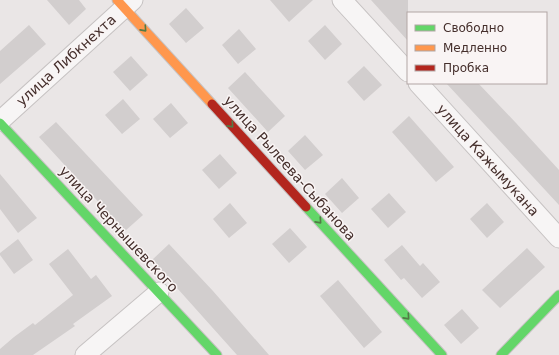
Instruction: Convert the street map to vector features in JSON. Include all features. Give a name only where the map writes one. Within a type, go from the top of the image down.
[{"type":"street","points":[[342,0],[407,71]]},
{"type":"street","name":"улица Либкнехта","points":[[0,122],[125,2]]},
{"type":"street","name":"улица Рылеева-Сыбанова","points":[[125,2],[442,355]]},
{"type":"street","name":"улица Кажымукана","points":[[419,84],[559,238]]},
{"type":"street","name":"улица Чернышевского","points":[[0,122],[160,292],[217,355]]},
{"type":"street","points":[[85,355],[160,292]]},
{"type":"street","points":[[501,355],[559,295]]},
{"type":"building","points":[[47,0],[79,0],[86,9],[69,25]]},
{"type":"building","points":[[270,0],[313,0],[289,22]]},
{"type":"building","points":[[371,0],[408,0],[407,40]]},
{"type":"building","points":[[186,8],[204,28],[186,43],[169,24]]},
{"type":"building","points":[[29,25],[46,44],[0,84],[0,51]]},
{"type":"building","points":[[325,25],[342,44],[325,60],[308,41]]},
{"type":"building","points":[[239,29],[256,49],[238,64],[222,45]]},
{"type":"building","points":[[131,56],[148,75],[130,91],[113,72]]},
{"type":"building","points":[[364,66],[382,85],[364,101],[347,82]]},
{"type":"building","points":[[245,72],[285,116],[268,132],[228,88]]},
{"type":"building","points":[[447,84],[479,84],[516,123],[559,170],[559,205]]},
{"type":"building","points":[[123,99],[140,119],[122,134],[105,115]]},
{"type":"building","points":[[171,103],[188,123],[170,138],[153,119]]},
{"type":"building","points":[[409,116],[454,167],[436,182],[392,132]]},
{"type":"building","points":[[56,122],[143,215],[125,231],[39,137]]},
{"type":"building","points":[[305,135],[323,155],[305,170],[288,151]]},
{"type":"building","points":[[220,154],[237,173],[219,189],[202,170]]},
{"type":"building","points":[[0,174],[37,218],[18,233],[0,209]]},
{"type":"building","points":[[342,178],[359,198],[342,213],[325,194]]},
{"type":"building","points":[[389,193],[406,212],[388,228],[371,209]]},
{"type":"building","points":[[230,203],[247,223],[229,238],[213,219]]},
{"type":"building","points":[[487,203],[504,222],[487,238],[470,219]]},
{"type":"building","points":[[290,228],[307,247],[289,263],[272,244]]},
{"type":"building","points":[[18,239],[33,260],[14,274],[0,253]]},
{"type":"building","points":[[169,244],[213,291],[269,355],[237,355],[152,260]]},
{"type":"building","points":[[402,245],[420,266],[423,263],[440,282],[422,298],[404,278],[401,280],[384,260]]},
{"type":"building","points":[[527,248],[545,267],[500,308],[482,290]]},
{"type":"building","points":[[68,249],[91,279],[96,275],[112,296],[73,324],[75,326],[33,355],[0,355],[0,349],[14,337],[33,323],[35,325],[73,295],[49,264]]},
{"type":"building","points":[[338,280],[382,332],[364,348],[320,296]]},
{"type":"building","points":[[462,309],[479,328],[461,344],[444,325]]},
{"type":"traffic: fast","points":[[0,123],[217,355]]},
{"type":"traffic: fast","points":[[306,207],[442,355]]},
{"type":"traffic: fast","points":[[501,355],[559,295]]},
{"type":"traffic: slow","points":[[117,0],[212,104]]},
{"type":"traffic: jam","points":[[212,104],[306,207]]}]
